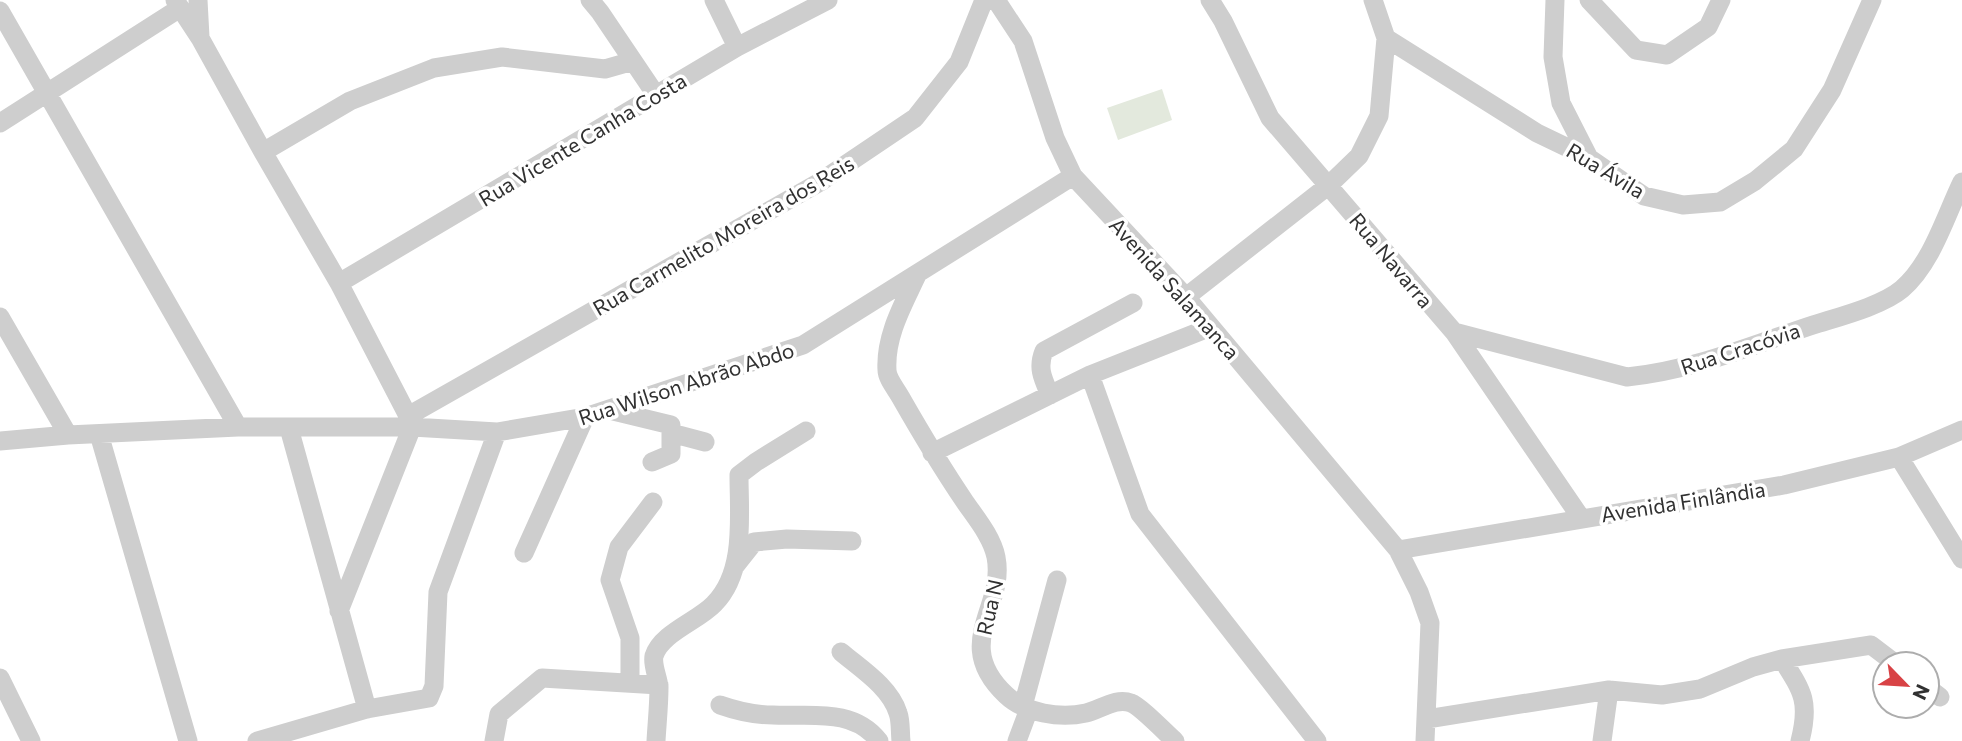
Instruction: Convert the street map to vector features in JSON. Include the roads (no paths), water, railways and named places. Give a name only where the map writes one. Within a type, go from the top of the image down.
[{"type":"street","points":[[590,0],[656,95]]},
{"type":"street","points":[[714,0],[737,47]]},
{"type":"street","name":"Rua Vicente Canha Costa","points":[[339,283],[737,47],[828,0]]},
{"type":"street","name":"Rua Carmelito Moreira dos Reis","points":[[410,421],[820,182],[915,118],[959,62],[984,0]]},
{"type":"street","name":"Avenida Salamanca","points":[[996,0],[1023,41],[1055,138],[1073,176],[1186,297],[1398,550],[1419,592],[1430,624],[1425,741]]},
{"type":"street","name":"Rua Navarra","points":[[1210,0],[1270,118],[1454,332],[1581,518]]},
{"type":"street","points":[[1186,297],[1329,185],[1359,156],[1379,116],[1386,38],[1373,0]]},
{"type":"street","points":[[1555,0],[1553,57],[1561,103],[1588,158]]},
{"type":"street","points":[[1589,0],[1636,50],[1667,55],[1708,27],[1721,0]]},
{"type":"street","name":"Rua Ávila","points":[[1386,38],[1537,133],[1588,158],[1644,196],[1683,205],[1720,202],[1755,181],[1794,149],[1832,90],[1872,0]]},
{"type":"street","points":[[0,123],[184,3],[263,152],[339,283],[410,421],[339,611]]},
{"type":"street","points":[[0,11],[238,427]]},
{"type":"street","points":[[263,152],[350,102],[434,68],[502,57],[605,69],[633,61]]},
{"type":"street","name":"Rua Wilson Abrão Abdo","points":[[0,441],[68,435],[410,421],[497,432],[585,417],[803,345],[1073,176]]},
{"type":"street","name":"Rua Cracóvia","points":[[1454,332],[1628,377],[1689,366],[1867,307],[1901,289],[1927,258],[1962,182]]},
{"type":"street","name":"Rua N","points":[[917,274],[894,324],[886,372],[932,453],[985,533],[995,554],[999,579],[982,625],[981,646],[988,671],[1006,695],[1026,708]]},
{"type":"street","points":[[1050,394],[1041,375],[1040,360],[1044,351],[1133,303]]},
{"type":"street","points":[[0,317],[68,435]]},
{"type":"street","points":[[932,453],[1090,375],[1211,327]]},
{"type":"street","points":[[1090,375],[1140,514],[1317,741]]},
{"type":"street","points":[[608,410],[671,425],[671,454],[652,462]]},
{"type":"street","points":[[524,554],[585,417]]},
{"type":"street","points":[[289,428],[368,709]]},
{"type":"street","name":"Avenida Finlândia","points":[[1398,550],[1784,485],[1899,457],[1962,430]]},
{"type":"street","points":[[656,741],[659,685],[653,658],[660,644],[714,604],[726,588],[734,567],[739,537],[739,475],[806,431]]},
{"type":"street","points":[[257,741],[368,709],[429,698],[434,687],[438,592],[497,432]]},
{"type":"street","points":[[671,433],[705,442]]},
{"type":"street","points":[[99,434],[188,741]]},
{"type":"street","points":[[1899,457],[1962,559]]},
{"type":"street","points":[[630,683],[630,638],[610,580],[620,547],[653,502]]},
{"type":"street","points":[[734,567],[754,542],[788,539],[852,541]]},
{"type":"street","points":[[1017,741],[1057,580]]},
{"type":"street","points":[[1427,719],[1609,690],[1662,695],[1700,689],[1753,667],[1782,659],[1871,645],[1878,650]]},
{"type":"street","points":[[841,652],[891,698],[898,714],[901,741]]},
{"type":"street","points":[[1782,659],[1801,688],[1806,715],[1800,741]]},
{"type":"street","points":[[0,678],[32,741]]},
{"type":"street","points":[[494,741],[499,714],[542,678],[659,685]]},
{"type":"street","points":[[1602,741],[1609,690]]},
{"type":"street","points":[[1026,708],[1061,715],[1086,713],[1117,702],[1132,703],[1175,741]]},
{"type":"street","points":[[720,705],[737,711],[772,715],[820,713],[848,719],[872,732],[879,741]]}]
